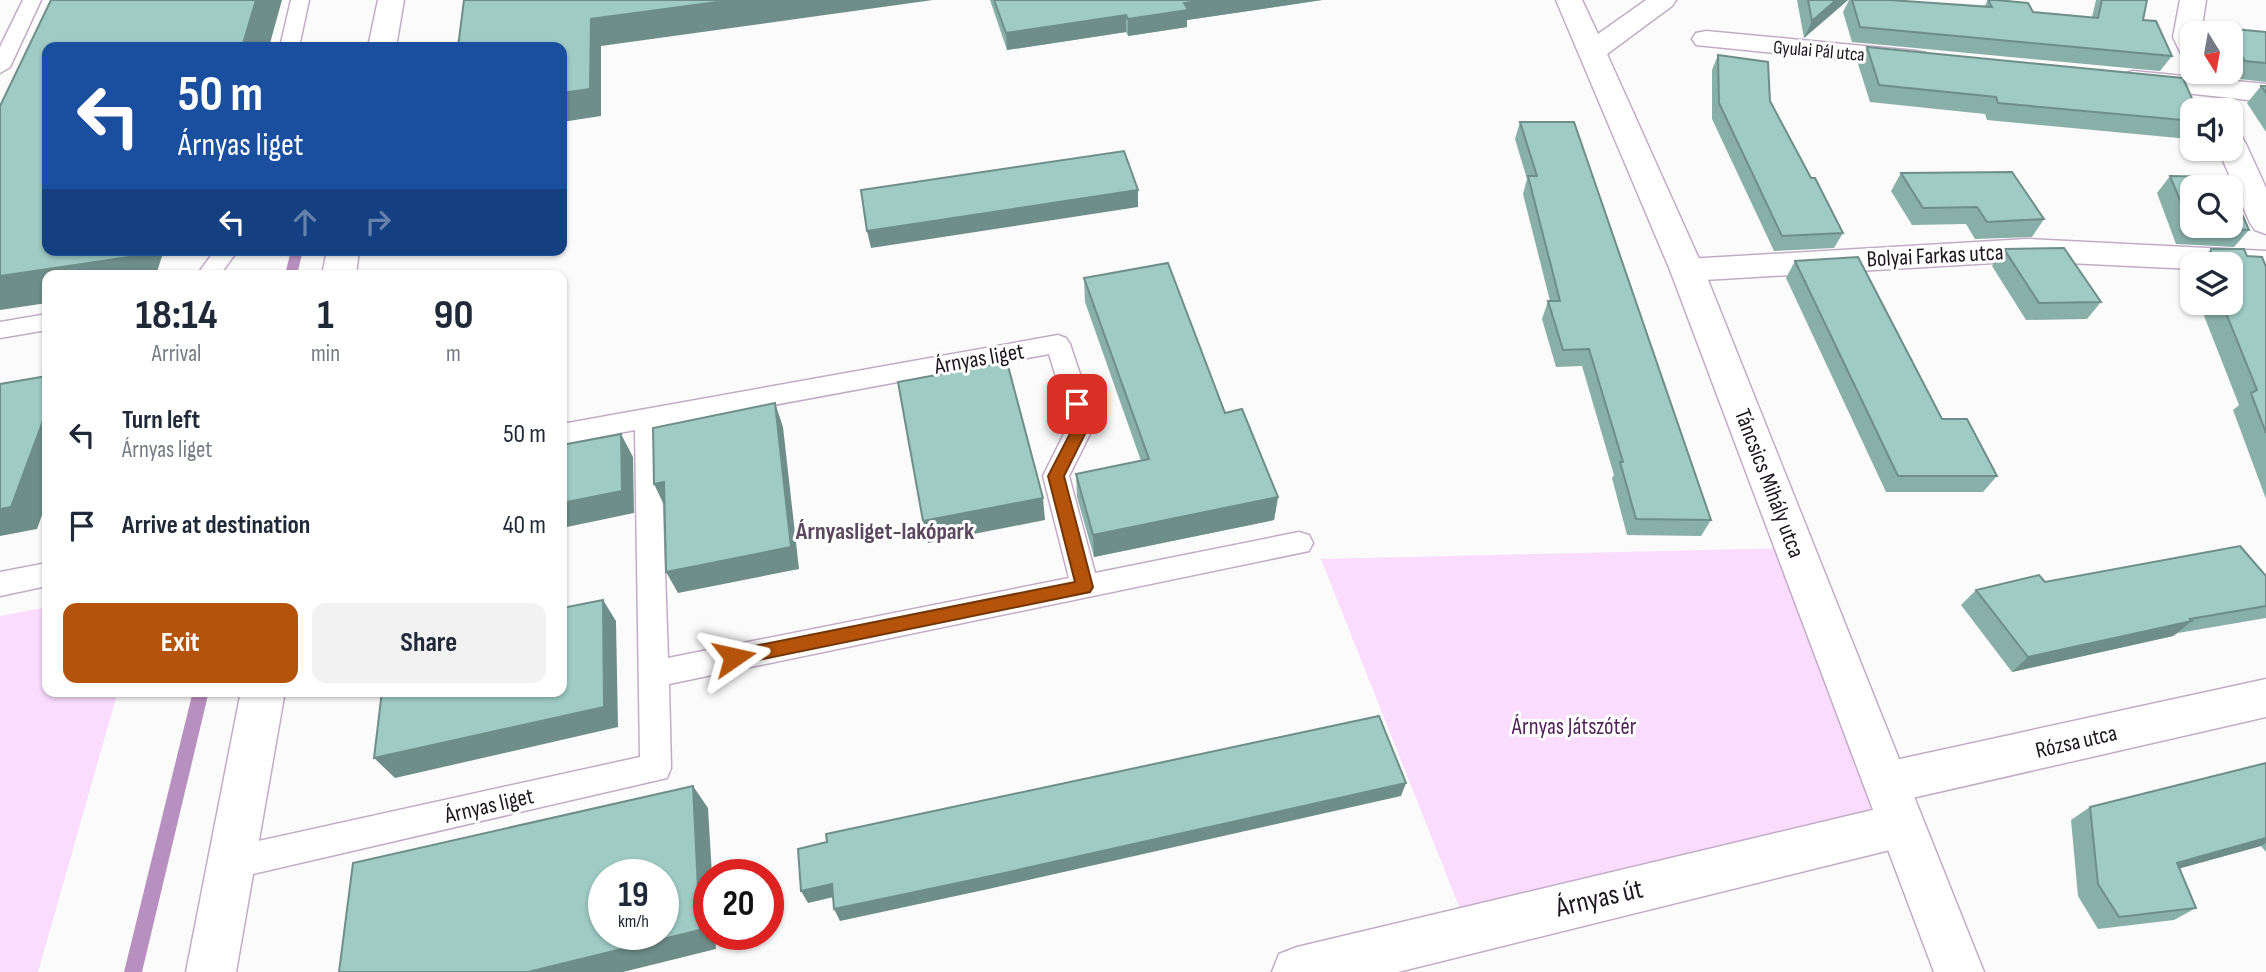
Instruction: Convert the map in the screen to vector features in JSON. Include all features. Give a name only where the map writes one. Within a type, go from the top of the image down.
[{"type":"street","points":[[383,42],[391,0]]},
{"type":"street","name":"Táncsics Mihály utca","points":[[1569,0],[1688,270],[1959,972]]},
{"type":"street","points":[[1591,52],[1663,0]]},
{"type":"street","points":[[2190,21],[2193,0]]},
{"type":"street","name":"Gyulai Pál utca","points":[[1706,39],[1942,62]]},
{"type":"street","points":[[2109,78],[2208,90],[2266,93]]},
{"type":"street","points":[[2239,161],[2266,223]]},
{"type":"street","name":"Bolyai Farkas utca","points":[[1688,270],[2027,250],[2266,262]]},
{"type":"street","points":[[211,972],[262,697]]},
{"type":"street","name":"Rózsa utca","points":[[1894,804],[2266,698]]},
{"type":"street","name":"Árnyas út","points":[[1297,972],[1416,958],[1894,804]]},
{"type":"lane","points":[[290,42],[300,0]]},
{"type":"lane","points":[[0,17],[29,7]]},
{"type":"lane","points":[[0,67],[29,7]]},
{"type":"lane","points":[[212,270],[222,256]]},
{"type":"lane","points":[[0,330],[42,323]]},
{"type":"lane","name":"Árnyas liget","points":[[567,433],[1058,344],[1083,422],[1056,476],[1084,587]]},
{"type":"lane","name":"Árnyas liget","points":[[231,863],[656,768],[647,418]]},
{"type":"lane","points":[[653,674],[1299,543]]},
{"type":"lane","points":[[0,584],[42,576]]},
{"type":"green space","name":"Árnyas Játszótér","points":[[1795,548],[1902,825],[1468,929],[1321,559]]},
{"type":"green space","points":[[42,608],[42,697],[116,697],[38,972],[0,972],[0,616]]},
{"type":"building","points":[[51,0],[256,0],[243,42],[42,42],[42,256],[129,257],[0,276],[0,106]]},
{"type":"building","points":[[464,0],[732,0],[591,19],[590,89],[567,92],[567,42],[459,42]]},
{"type":"building","points":[[994,0],[1207,0],[1184,3],[1188,10],[1128,19],[1126,15],[1006,33]]},
{"type":"building","points":[[1808,0],[1836,0],[1812,21]]},
{"type":"building","points":[[1852,0],[1992,7],[1988,0],[1996,0],[2028,3],[2033,12],[2098,18],[2102,0],[2147,0],[2143,20],[2156,21],[2172,56],[1860,27]]},
{"type":"building","points":[[2244,30],[2266,32],[2266,63],[2245,61]]},
{"type":"building","points":[[1867,47],[2180,78],[2180,84],[2186,84],[2192,98],[2180,98],[2180,120],[1998,103],[1996,97],[1879,85]]},
{"type":"building","points":[[1718,55],[1768,62],[1770,101],[1811,178],[1815,178],[1843,233],[1782,236],[1719,103]]},
{"type":"building","points":[[1520,122],[1574,122],[1711,520],[1636,519],[1620,462],[1623,462],[1589,349],[1563,350],[1548,301],[1560,301],[1528,176],[1537,176]]},
{"type":"building","points":[[1124,151],[1138,190],[867,231],[861,190]]},
{"type":"building","points":[[2012,172],[2044,219],[1987,222],[1977,207],[1923,208],[1901,173]]},
{"type":"building","points":[[2170,176],[2180,176],[2180,200]]},
{"type":"building","points":[[2243,216],[2249,230],[2243,230]]},
{"type":"building","points":[[2064,248],[2101,302],[2039,303],[2004,249]]},
{"type":"building","points":[[2211,249],[2244,249],[2247,256],[2262,257],[2266,267],[2266,433],[2251,393],[2257,390],[2227,315],[2243,315],[2243,252],[2210,252]]},
{"type":"building","points":[[1858,257],[1942,419],[1967,419],[1997,476],[1898,476],[1795,261]]},
{"type":"building","points":[[1168,263],[1225,413],[1242,409],[1278,497],[1093,535],[1076,474],[1149,459],[1084,278]]},
{"type":"building","points":[[1007,362],[1043,498],[923,521],[898,382]]},
{"type":"building","points":[[42,377],[42,423],[11,507],[0,509],[0,384]]},
{"type":"building","points":[[775,403],[791,547],[666,572],[664,482],[654,484],[653,428]]},
{"type":"building","points":[[621,434],[622,491],[567,502],[567,444]]},
{"type":"building","points":[[2240,546],[2266,576],[2266,606],[2190,619],[2192,621],[2028,657],[1976,590],[2039,575],[2045,582]]},
{"type":"building","points":[[603,600],[604,707],[374,758],[381,697],[567,697],[567,607]]},
{"type":"building","points":[[1379,716],[1406,783],[834,909],[832,884],[801,891],[798,849],[827,842],[826,834]]},
{"type":"building","points":[[2266,763],[2266,838],[2177,863],[2196,908],[2119,917],[2098,884],[2090,807]]},
{"type":"building","points":[[693,786],[697,859],[693,859],[693,932],[679,935],[679,859],[588,859],[588,950],[618,950],[528,972],[339,972],[353,863]]},
{"type":"waterway","points":[[292,270],[296,256]]},
{"type":"waterway","points":[[133,972],[200,697]]},
{"type":"district","name":"Árnyasliget-lakópark","points":[[885,531]]},
{"type":"route","points":[[734,657],[1084,587],[1056,476],[1083,422],[1077,404]]}]
